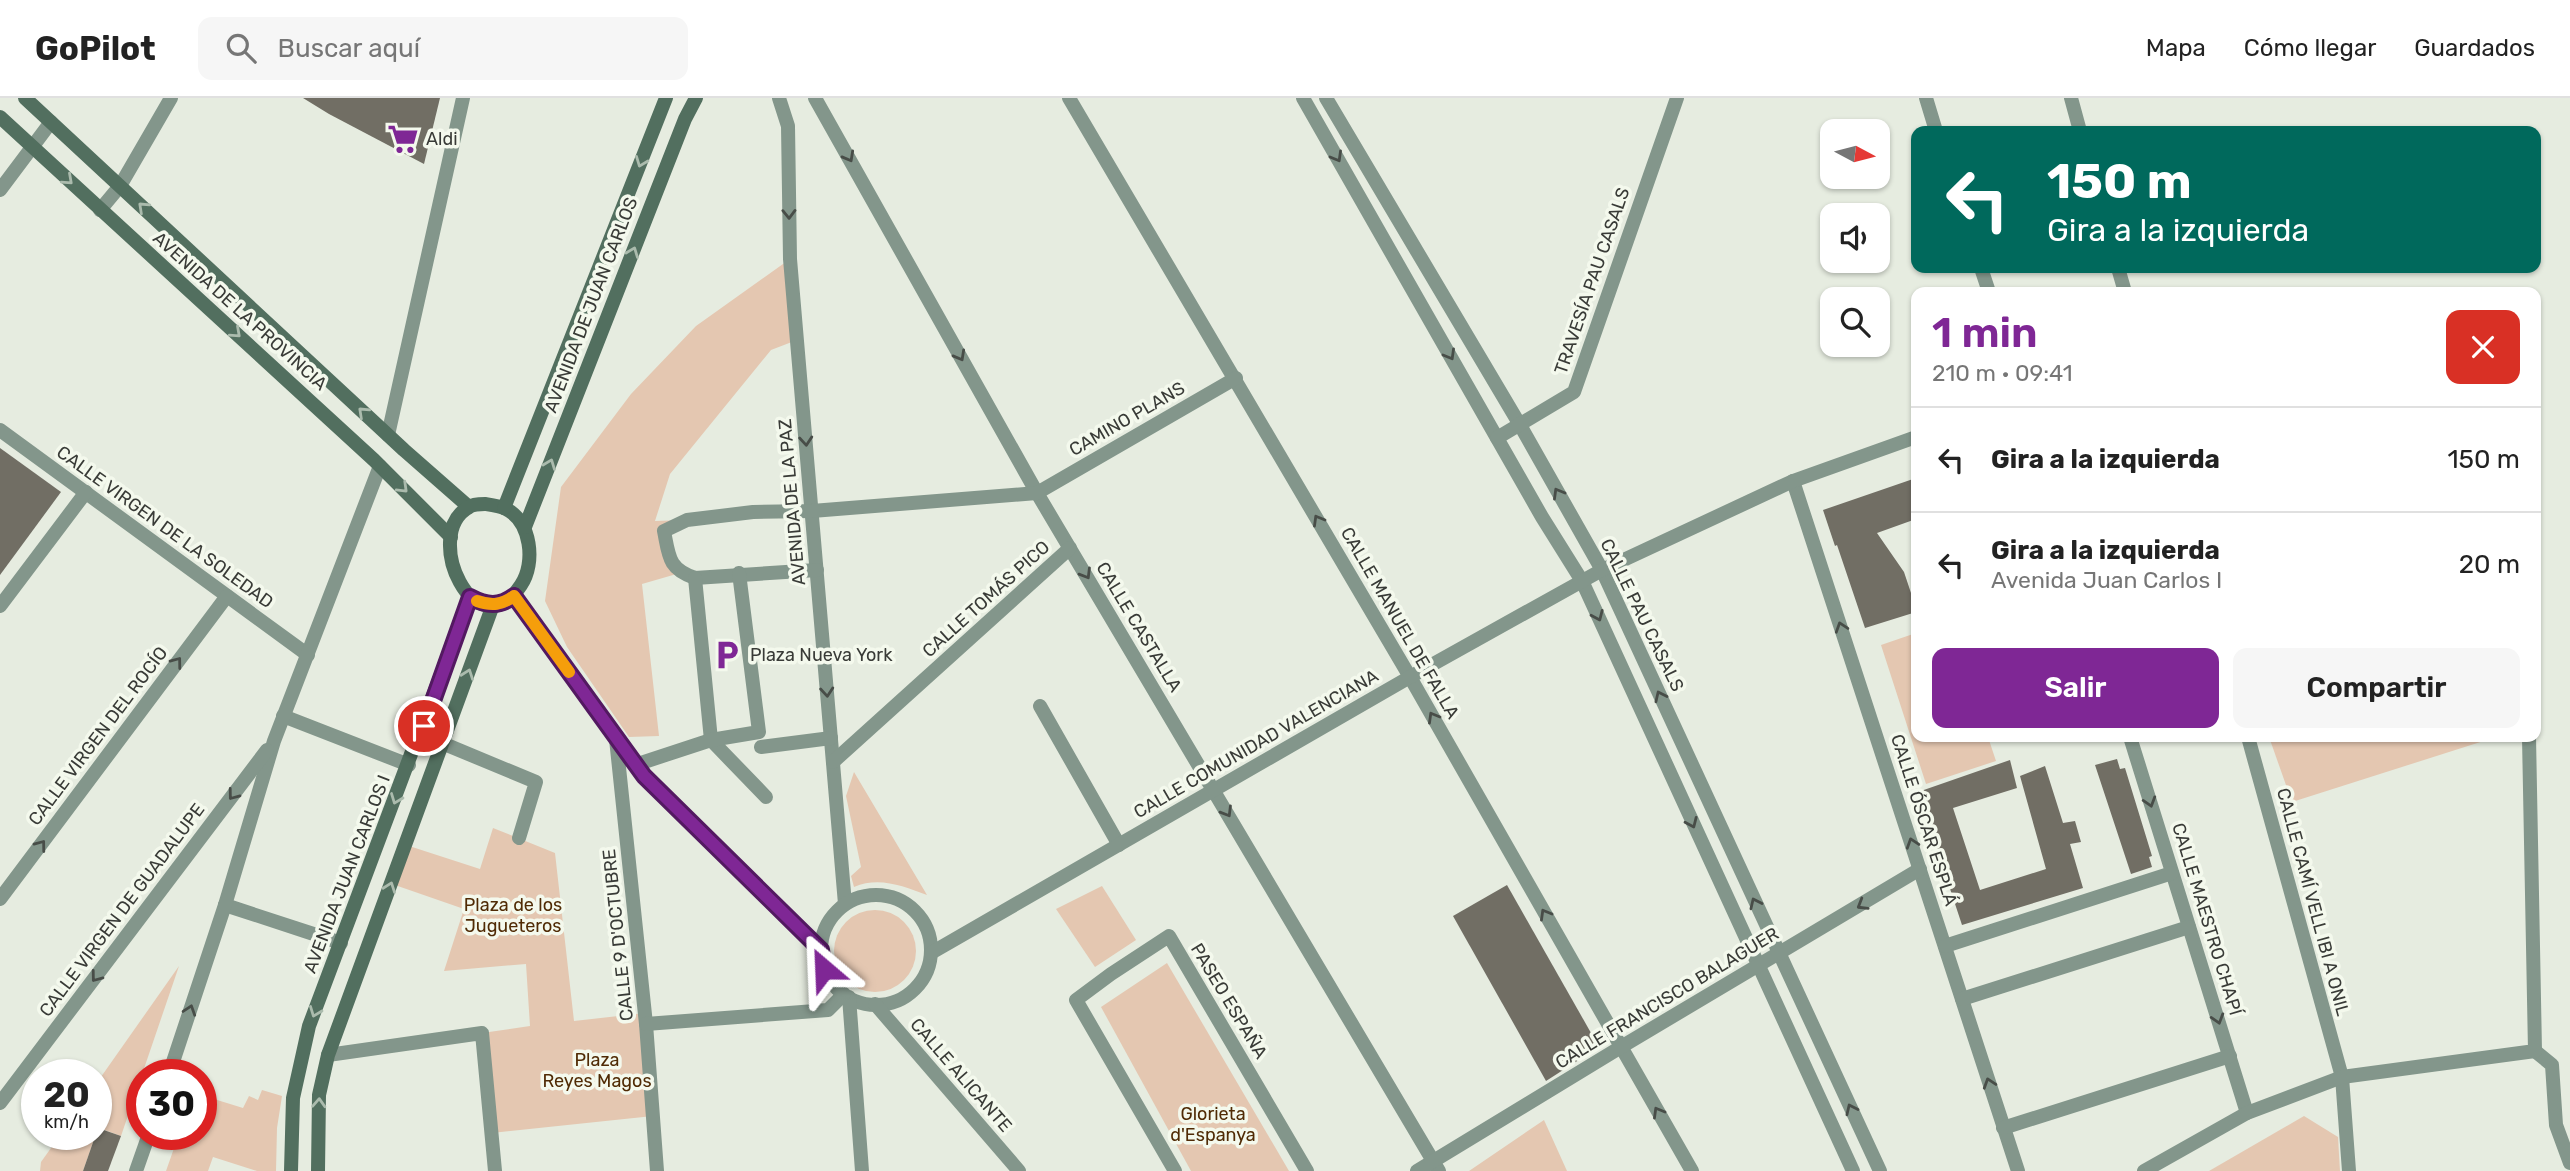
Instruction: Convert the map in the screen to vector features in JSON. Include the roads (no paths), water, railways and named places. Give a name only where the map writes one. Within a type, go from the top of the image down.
[{"type":"main road","name":"AVENIDA DE LA PROVINCIA","points":[[25,98],[469,507]]},
{"type":"main road","name":"AVENIDA DE JUAN CARLOS","points":[[504,508],[666,98]]},
{"type":"main road","name":"AVENIDA DE JUAN CARLOS","points":[[525,527],[696,98]]},
{"type":"main road","name":"AVENIDA DE LA PROVINCIA","points":[[0,117],[380,466],[451,537]]},
{"type":"main road","points":[[485,503],[504,508],[514,514],[525,527],[529,560],[525,580],[514,596],[504,603],[493,605],[470,597],[461,588],[454,573],[451,537],[457,520],[469,507],[485,503]]},
{"type":"main road","name":"AVENIDA JUAN CARLOS I","points":[[291,1171],[293,1098],[309,1026],[470,597]]},
{"type":"main road","points":[[318,1171],[319,1095],[328,1055],[493,605]]},
{"type":"street","points":[[100,209],[120,186],[171,98]]},
{"type":"street","points":[[388,435],[463,98]]},
{"type":"street","name":"AVENIDA DE LA PAZ","points":[[779,98],[788,126],[790,259],[845,904]]},
{"type":"street","name":"CALLE CASTALLA","points":[[815,98],[1037,492],[1436,1166]]},
{"type":"street","name":"CALLE MANUEL DE FALLA","points":[[1069,98],[1410,677],[1692,1171]]},
{"type":"street","points":[[1303,98],[1582,581],[1853,1171]]},
{"type":"street","name":"CALLE PAU CASALS","points":[[1325,98],[1520,425],[1602,570],[1880,1171]]},
{"type":"street","name":"TRAVESÍA PAU CASALS","points":[[1497,438],[1574,392],[1677,98]]},
{"type":"street","points":[[1926,98],[1935,126]]},
{"type":"street","points":[[2071,98],[2079,126]]},
{"type":"street","points":[[0,191],[51,122]]},
{"type":"street","name":"CAMINO PLANS","points":[[1037,492],[1236,378]]},
{"type":"street","name":"CALLE VIRGEN DE LA SOLEDAD","points":[[1,433],[308,655]]},
{"type":"street","name":"CALLE COMUNIDAD VALENCIANA","points":[[931,953],[1410,677],[1602,570],[1793,481],[1911,439]]},
{"type":"street","points":[[174,1059],[225,905],[282,716],[380,466]]},
{"type":"street","name":"CALLE ÓSCAR ESPLÁ","points":[[1793,481],[2018,1171]]},
{"type":"street","points":[[0,606],[86,492]]},
{"type":"street","points":[[817,570],[739,573],[695,578],[680,573],[671,563],[664,531],[687,520],[753,512],[812,511],[1037,492]]},
{"type":"street","name":"CALLE TOMÁS PICO","points":[[833,762],[1070,548]]},
{"type":"street","points":[[635,765],[711,740],[759,732],[739,573]]},
{"type":"street","points":[[695,578],[711,740],[766,797]]},
{"type":"street","name":"CALLE VIRGEN DEL ROCÍO","points":[[0,899],[227,596]]},
{"type":"street","points":[[514,596],[644,776],[821,950]]},
{"type":"street","points":[[1040,706],[1119,845]]},
{"type":"street","points":[[282,716],[409,765]]},
{"type":"street","name":"CALLE 9 D'OCTUBRE","points":[[616,738],[646,1024],[657,1171]]},
{"type":"street","points":[[761,747],[831,738]]},
{"type":"street","name":"CALLE VIRGEN DE GUADALUPE","points":[[0,1103],[274,741]]},
{"type":"street","name":"CALLE MAESTRO CHAPÍ","points":[[2132,742],[2247,1113]]},
{"type":"street","name":"CALLE CAMÍ VELL IBI A ONIL","points":[[2249,742],[2342,1077],[2349,1171]]},
{"type":"street","points":[[2529,742],[2535,1051]]},
{"type":"street","points":[[442,743],[536,782],[519,838]]},
{"type":"street","name":"CALLE FRANCISCO BALAGUER","points":[[1417,1171],[1436,1166],[1621,1046],[1920,869]]},
{"type":"street","points":[[1945,946],[2172,873]]},
{"type":"street","points":[[884,895],[902,901],[916,911],[927,927],[931,953],[927,972],[916,988],[901,999],[882,1004],[861,1003],[846,996],[834,985],[824,969],[821,950],[823,935],[831,917],[845,904],[863,896],[884,895]]},
{"type":"street","points":[[225,905],[341,943]]},
{"type":"street","points":[[1962,999],[2189,927]]},
{"type":"street","name":"PASEO ESPAÑA","points":[[1175,1171],[1076,1000],[1169,936],[1307,1171]]},
{"type":"street","points":[[646,1024],[828,1010],[846,996]]},
{"type":"street","points":[[846,996],[862,1171]]},
{"type":"street","name":"CALLE ALICANTE","points":[[875,1004],[1019,1171]]},
{"type":"street","points":[[328,1055],[482,1032],[495,1171]]},
{"type":"street","points":[[2144,1171],[2247,1113],[2342,1077],[2535,1051],[2552,1065],[2556,1125],[2570,1163]]},
{"type":"street","points":[[2003,1128],[2230,1056]]},
{"type":"street","points":[[136,1171],[143,1150]]},
{"type":"place","name":"Aldi","points":[[403,139]]},
{"type":"place","name":"Plaza Nueva York","points":[[727,655]]},
{"type":"park label","name":"Plaza de los Jugueteros","points":[[513,915]]},
{"type":"park label","name":"Plaza Reyes Magos","points":[[597,1070]]},
{"type":"park label","name":"Glorieta d'Espanya","points":[[1213,1124]]}]
